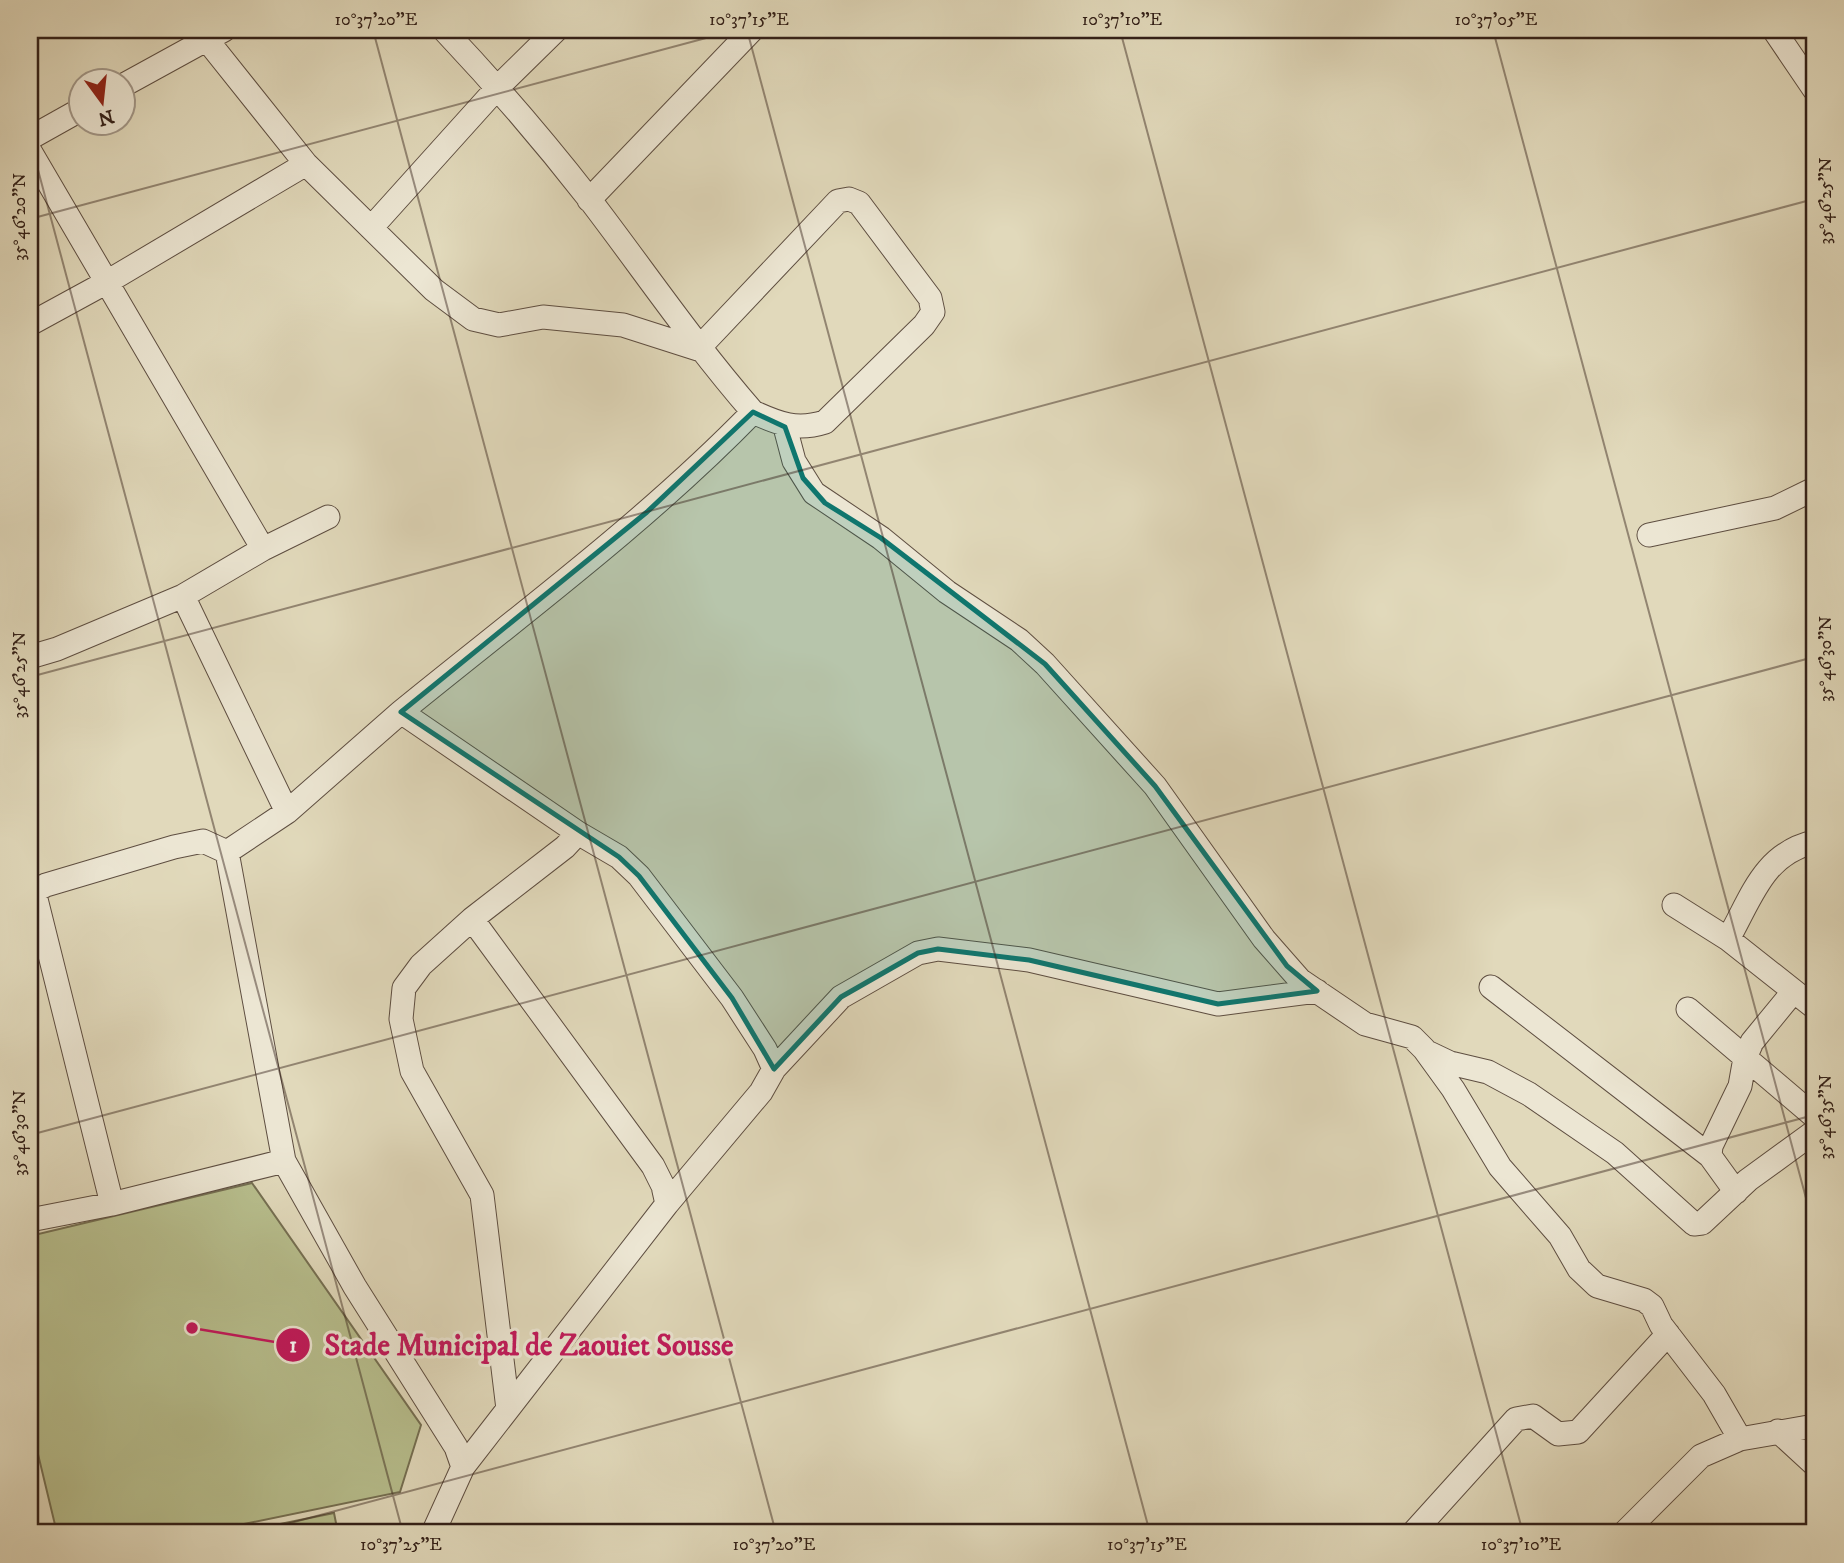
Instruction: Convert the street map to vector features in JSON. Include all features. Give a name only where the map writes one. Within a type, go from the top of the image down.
[{"type":"street","points":[[444,30],[498,87],[589,200],[698,349],[753,412],[785,427],[810,427],[825,422],[924,325],[933,312],[930,298],[859,203],[849,199],[838,201],[698,349]]},
{"type":"street","points":[[371,228],[498,87],[556,30]]},
{"type":"street","points":[[589,200],[752,30]]},
{"type":"street","points":[[1774,30],[1814,89]]},
{"type":"street","points":[[136,78],[210,33],[306,164],[434,290],[472,319],[499,325],[543,317],[623,325],[698,349]]},
{"type":"street","points":[[30,138],[66,118]]},
{"type":"street","points":[[30,151],[263,549]]},
{"type":"street","points":[[30,324],[107,282],[306,164]]},
{"type":"street","points":[[228,852],[287,812],[401,712],[647,512],[737,431],[753,412]]},
{"type":"street","points":[[785,427],[794,461],[814,493],[881,538],[947,592],[1019,640],[1045,664],[1155,786],[1287,966],[1317,991],[1365,1024],[1412,1037],[1424,1049],[1453,1089],[1500,1167],[1560,1236],[1578,1269],[1597,1286],[1644,1300],[1652,1307],[1668,1334],[1714,1394],[1741,1439]]},
{"type":"street","points":[[1649,535],[1775,508],[1793,502],[1814,489]]},
{"type":"street","points":[[30,657],[57,649],[183,597],[263,549],[328,517]]},
{"type":"street","points":[[183,597],[287,812]]},
{"type":"street","points":[[401,712],[578,834],[618,857],[639,876],[732,998],[765,1049],[774,1069]]},
{"type":"street","points":[[508,1409],[482,1195],[412,1071],[401,1019],[404,988],[421,965],[472,919],[578,834]]},
{"type":"street","points":[[112,1204],[34,891],[46,884],[174,846],[203,841],[228,852]]},
{"type":"street","points":[[1728,939],[1773,861],[1786,851],[1814,842]]},
{"type":"street","points":[[228,852],[284,1161],[355,1287],[456,1447],[463,1467]]},
{"type":"street","points":[[1674,905],[1728,939],[1814,1007]]},
{"type":"street","points":[[472,919],[653,1166],[663,1186],[667,1204]]},
{"type":"street","points":[[433,1533],[463,1467],[667,1204],[761,1092],[774,1069],[841,997],[918,953],[938,949],[1029,960],[1218,1004],[1317,991]]},
{"type":"street","points":[[1492,987],[1710,1156],[1736,1192]]},
{"type":"street","points":[[1710,1156],[1710,1146],[1740,1086],[1745,1058],[1765,1023],[1793,992]]},
{"type":"street","points":[[1688,1009],[1814,1116]]},
{"type":"street","points":[[1424,1049],[1450,1063],[1488,1072],[1530,1094],[1615,1153],[1694,1224],[1702,1223],[1736,1192],[1814,1132]]},
{"type":"street","points":[[30,1220],[112,1204],[284,1161]]},
{"type":"street","points":[[1413,1533],[1516,1419],[1533,1416],[1558,1434],[1578,1432],[1668,1334]]},
{"type":"street","points":[[1624,1533],[1702,1456],[1741,1439],[1814,1426]]},
{"type":"street","points":[[1778,1431],[1814,1464]]},
{"type":"highlighted area","points":[[753,412],[785,427],[803,478],[825,503],[881,538],[1045,664],[1155,786],[1287,966],[1317,991],[1218,1004],[1029,960],[938,949],[918,953],[841,997],[774,1069],[732,998],[639,876],[619,857],[401,712],[647,512]]},
{"type":"green space","points":[[252,1183],[421,1425],[400,1492],[200,1533],[57,1533],[30,1421],[30,1236]]},
{"type":"green space","points":[[334,1513],[338,1533],[236,1533]]},
{"type":"place","name":"Stade Municipal de Zaouiet Sousse","points":[[192,1328]]}]
